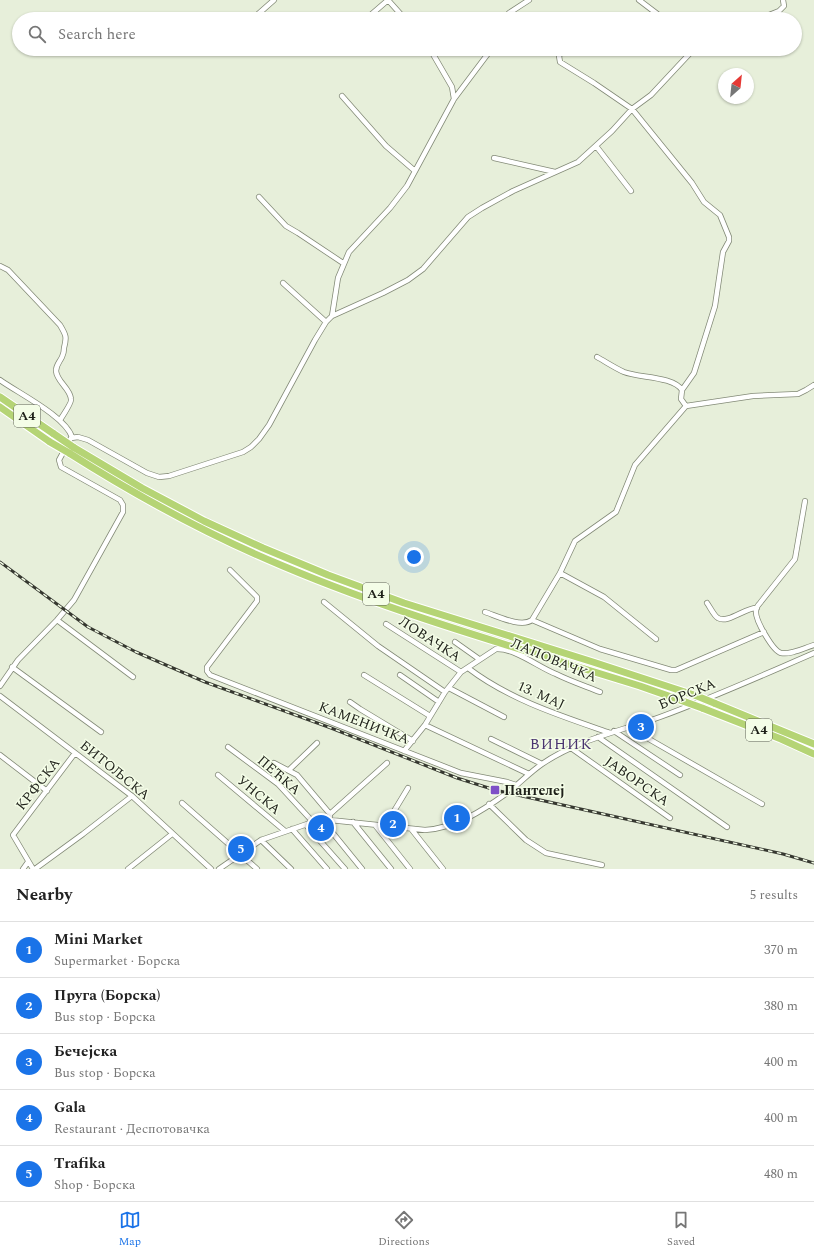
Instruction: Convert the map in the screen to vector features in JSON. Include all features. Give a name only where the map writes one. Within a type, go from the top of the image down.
[{"type":"highway","name":"A4","points":[[0,397],[73,447],[142,488],[204,521],[263,548],[328,575],[404,603],[697,696],[814,744]]},
{"type":"highway","name":"A4","points":[[0,407],[50,442],[112,480],[173,514],[229,542],[294,571],[397,609],[582,667],[680,700],[781,739],[814,754]]},
{"type":"street","points":[[260,12],[274,0]]},
{"type":"street","points":[[374,12],[388,0],[399,12]]},
{"type":"street","points":[[510,12],[529,0]]},
{"type":"street","points":[[639,0],[655,12]]},
{"type":"street","points":[[777,12],[784,6],[783,0]]},
{"type":"street","points":[[434,56],[452,87],[454,98]]},
{"type":"street","points":[[332,316],[338,278],[349,252],[390,208],[407,186],[454,98],[487,56]]},
{"type":"street","points":[[559,56],[560,62],[632,109],[692,183],[704,202],[720,214],[729,237],[723,252],[715,306],[694,373],[682,390],[681,399],[686,406]]},
{"type":"street","points":[[72,437],[88,440],[147,473],[159,478],[243,452],[259,439],[269,425],[315,340],[326,322],[332,316],[408,280],[423,269],[468,217],[482,208],[513,191],[578,162],[612,131],[632,109],[651,95],[687,56]]},
{"type":"street","points":[[342,96],[386,146],[415,171]]},
{"type":"street","points":[[596,146],[631,191]]},
{"type":"street","points":[[494,158],[556,172]]},
{"type":"street","points":[[259,197],[286,226],[344,263]]},
{"type":"street","points":[[0,266],[8,270],[65,332],[67,339],[62,358],[57,363],[56,371],[58,377],[69,393],[71,400],[70,405],[60,420]]},
{"type":"street","points":[[283,283],[326,322]]},
{"type":"street","points":[[597,357],[625,372],[663,379],[678,386],[682,390]]},
{"type":"street","points":[[0,380],[27,396],[60,420],[69,430],[72,437]]},
{"type":"street","points":[[485,612],[516,622],[525,623],[532,620],[560,574],[575,541],[616,512],[635,465],[681,414],[686,406],[753,396],[798,394],[814,385]]},
{"type":"street","points":[[0,686],[18,660],[57,620],[74,600],[124,509],[124,505],[120,500],[61,466],[59,460],[72,437]]},
{"type":"street","points":[[805,501],[795,559],[760,603],[756,611],[757,619],[764,632],[774,649],[780,653],[790,653],[814,645]]},
{"type":"street","name":"КАМЕНИЧКА","points":[[230,570],[257,597],[257,601],[207,667],[207,672],[210,675],[461,773],[516,785]]},
{"type":"street","points":[[560,574],[604,597],[656,639]]},
{"type":"street","points":[[324,602],[378,646],[447,690],[504,717]]},
{"type":"street","points":[[707,603],[716,617],[723,620],[751,608],[757,608]]},
{"type":"street","points":[[57,620],[133,677]]},
{"type":"street","points":[[532,620],[600,649],[671,670],[676,670],[764,632]]},
{"type":"street","name":"ЛОВАЧКА","points":[[386,624],[461,672]]},
{"type":"street","points":[[455,642],[479,659]]},
{"type":"street","name":"ЛАПОВАЧКА","points":[[404,751],[425,726],[447,690],[461,672],[496,649],[505,650],[520,655],[554,674],[600,692]]},
{"type":"street","name":"БОРСКА","points":[[219,869],[261,840],[306,824],[323,821],[330,817],[353,822],[412,830],[437,830],[454,825],[507,793],[542,764],[571,748],[598,737],[680,709],[814,654]]},
{"type":"street","points":[[12,668],[101,732]]},
{"type":"street","name":"13. МАЈ","points":[[468,668],[492,684],[522,700],[555,714],[612,732],[680,775]]},
{"type":"street","points":[[364,675],[430,716]]},
{"type":"street","points":[[400,675],[439,702]]},
{"type":"street","name":"БИТОЉСКА","points":[[0,696],[132,796],[210,869]]},
{"type":"street","points":[[350,702],[413,740]]},
{"type":"street","points":[[425,726],[529,774]]},
{"type":"street","points":[[628,727],[762,804]]},
{"type":"street","points":[[598,737],[728,827]]},
{"type":"street","points":[[491,739],[542,764]]},
{"type":"street","points":[[289,770],[317,743]]},
{"type":"street","name":"ПЕЋКА","points":[[228,747],[278,784],[313,822]]},
{"type":"street","name":"ЈАВОРСКА","points":[[571,748],[670,818]]},
{"type":"street","name":"КРФСКА","points":[[34,869],[28,862],[13,834],[75,753]]},
{"type":"street","points":[[0,755],[46,791]]},
{"type":"street","points":[[274,763],[289,770],[297,776],[330,817],[386,763]]},
{"type":"street","name":"УНСКА","points":[[218,775],[285,831]]},
{"type":"street","points":[[386,826],[408,788]]},
{"type":"street","points":[[34,869],[83,834],[132,796]]},
{"type":"street","points":[[182,803],[257,869]]},
{"type":"street","points":[[489,804],[526,840],[546,853],[602,866]]},
{"type":"street","points":[[323,821],[362,869]]},
{"type":"street","points":[[353,822],[391,869]]},
{"type":"street","points":[[306,824],[345,869]]},
{"type":"street","points":[[375,825],[410,869]]},
{"type":"street","points":[[292,829],[327,869]]},
{"type":"street","points":[[412,830],[442,869]]},
{"type":"street","points":[[128,869],[172,834]]},
{"type":"street","points":[[261,840],[291,869]]},
{"type":"street","points":[[23,869],[28,862]]},
{"type":"railway","points":[[0,562],[88,627],[136,652],[205,682],[331,728],[457,778],[495,790],[783,854],[814,863]]},
{"type":"place","name":"Бечејска","points":[[641,727]]},
{"type":"place","name":"Пантелеј","points":[[495,790]]},
{"type":"place","name":"Mini Market","points":[[457,818]]},
{"type":"place","name":"Пруга (Борска)","points":[[393,824]]},
{"type":"place","name":"Gala","points":[[321,828]]},
{"type":"place","name":"Trafika","points":[[241,849]]},
{"type":"district","name":"ВИНИК","points":[[561,744]]}]
